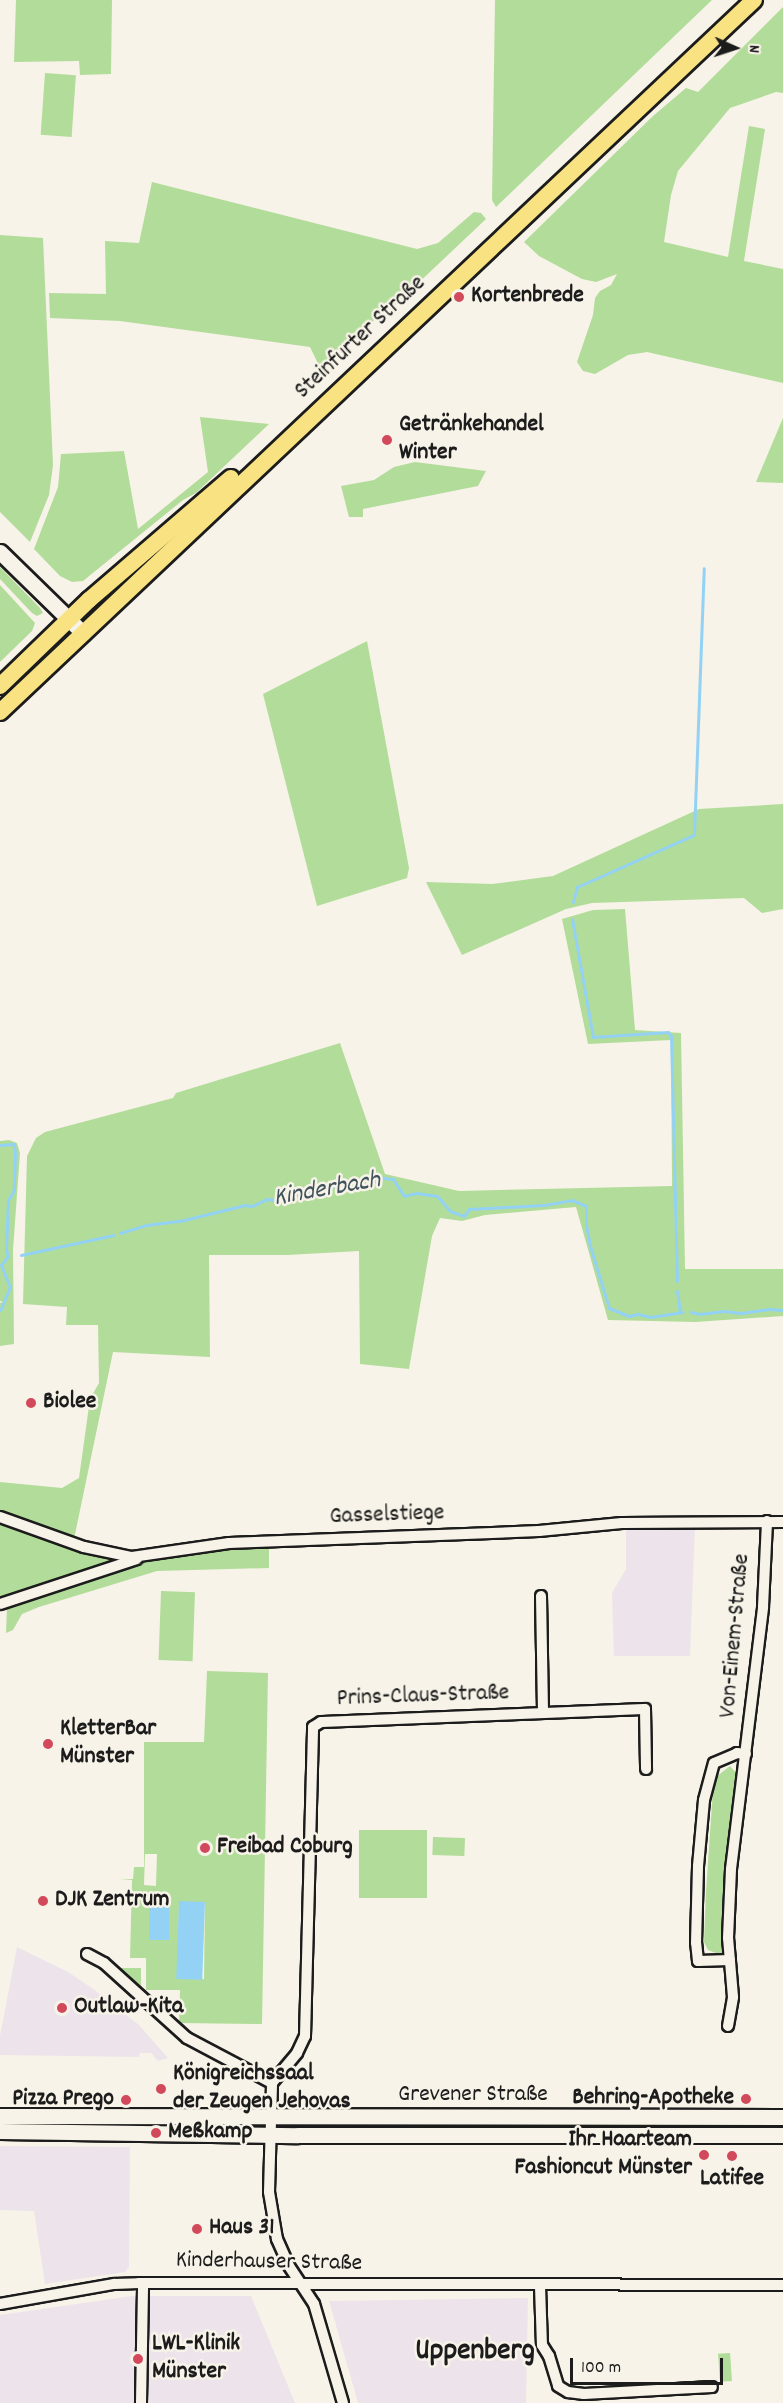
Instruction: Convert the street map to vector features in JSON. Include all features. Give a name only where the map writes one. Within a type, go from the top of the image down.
[{"type":"main road","name":"Steinfurter Straße","points":[[0,686],[69,619],[218,492],[738,0]]},
{"type":"main road","name":"Steinfurter Straße","points":[[0,712],[754,0]]},
{"type":"main road","points":[[0,552],[83,633]]},
{"type":"main road","name":"Grevener Straße","points":[[0,2116],[783,2117]]},
{"type":"main road","name":"Grevener Straße","points":[[0,2132],[783,2134]]},
{"type":"street","name":"Gasselstiege","points":[[0,1517],[84,1546],[122,1555],[143,1557],[229,1543],[539,1531],[622,1523],[783,1522]]},
{"type":"street","name":"Von-Einem-Straße","points":[[728,2026],[733,1997],[728,1938],[731,1869],[763,1607],[767,1521]]},
{"type":"street","points":[[0,1604],[143,1557]]},
{"type":"street","name":"Prins-Claus-Straße","points":[[540,1596],[543,1713]]},
{"type":"street","name":"Prins-Claus-Straße","points":[[272,2083],[297,2053],[304,2036],[314,1725],[321,1722],[645,1709],[646,1769]]},
{"type":"street","name":"Von-Einem-Straße","points":[[730,1960],[698,1961],[696,1943],[698,1866],[704,1800],[714,1763],[737,1753],[746,1754]]},
{"type":"street","points":[[87,1954],[104,1963],[187,2038],[272,2083],[269,2192],[274,2227],[289,2266],[314,2304],[344,2403]]},
{"type":"street","points":[[141,2403],[143,2283]]},
{"type":"street","name":"Kinderhauser Straße","points":[[0,2304],[114,2284],[143,2283],[783,2285]]},
{"type":"street","points":[[540,2286],[542,2345],[549,2356],[558,2386],[568,2392],[584,2394],[712,2387]]},
{"type":"shaded area","points":[[695,1525],[690,1656],[614,1656],[612,1593],[626,1569],[626,1529]]},
{"type":"shaded area","name":"Outlaw-Kita","points":[[17,1947],[68,1972],[92,1988],[139,2025],[168,2058],[158,2061],[151,2053],[140,2053],[139,2057],[0,2055],[0,2036]]},
{"type":"shaded area","points":[[0,2146],[130,2147],[129,2267],[125,2272],[45,2284],[34,2211],[0,2210]]},
{"type":"shaded area","name":"LWL-Klinik Münster","points":[[132,2296],[251,2296],[295,2403],[0,2403],[0,2315]]},
{"type":"shaded area","points":[[528,2298],[526,2403],[358,2403],[329,2301]]},
{"type":"green space","points":[[16,0],[112,0],[111,74],[80,75],[79,61],[14,62]]},
{"type":"green space","points":[[495,0],[712,0],[496,207],[492,200]]},
{"type":"green space","points":[[783,7],[783,93],[776,92],[730,108],[678,171],[671,195],[664,242],[728,257],[749,126],[765,129],[744,261],[783,269],[783,383],[647,352],[628,355],[595,374],[583,371],[577,362],[593,315],[595,298],[600,291],[611,285],[617,274],[596,282],[582,279],[539,256],[524,242],[653,116],[686,88],[698,92]]},
{"type":"green space","points":[[45,73],[76,75],[72,137],[41,135]]},
{"type":"green space","points":[[152,182],[417,249],[438,243],[474,212],[481,213],[486,219],[396,304],[365,327],[322,372],[310,347],[120,321],[50,318],[49,293],[106,294],[105,241],[139,243]]},
{"type":"green space","points":[[0,235],[43,238],[53,465],[49,495],[30,542],[0,512]]},
{"type":"green space","points":[[200,417],[269,424],[196,493],[183,500],[83,581],[72,582],[60,576],[34,549],[58,487],[61,454],[124,451],[138,529],[208,472]]},
{"type":"green space","points":[[783,418],[783,483],[756,482]]},
{"type":"green space","points":[[415,462],[486,471],[478,486],[363,509],[363,517],[349,517],[341,486],[374,480],[394,467]]},
{"type":"green space","points":[[0,567],[43,613],[37,616],[32,613],[0,579]]},
{"type":"green space","points":[[0,585],[35,623],[32,631],[0,662]]},
{"type":"green space","points":[[367,641],[409,868],[407,878],[317,906],[263,694]]},
{"type":"green space","points":[[783,804],[783,909],[762,913],[744,898],[592,903],[566,909],[462,955],[426,882],[492,884],[553,876],[699,809]]},
{"type":"green space","points":[[625,909],[635,1030],[681,1033],[685,1269],[783,1269],[783,1316],[695,1322],[608,1320],[576,1207],[485,1215],[462,1221],[440,1218],[432,1236],[409,1369],[360,1364],[359,1251],[287,1255],[209,1255],[210,1357],[113,1352],[74,1539],[0,1513],[0,1482],[62,1488],[79,1478],[90,1399],[99,1383],[98,1325],[66,1325],[67,1307],[23,1304],[27,1156],[36,1138],[45,1132],[173,1098],[176,1093],[340,1043],[385,1174],[459,1191],[672,1186],[671,1040],[588,1044],[562,919],[593,910]]},
{"type":"green space","points":[[9,1140],[17,1143],[20,1153],[13,1250],[14,1344],[0,1346],[0,1303],[3,1302],[0,1301],[0,1141]]},
{"type":"green space","points":[[0,1521],[125,1560],[0,1601]]},
{"type":"green space","points":[[233,1547],[269,1548],[269,1568],[157,1571],[39,1607],[22,1614],[13,1630],[6,1633],[7,1608],[137,1564]]},
{"type":"green space","points":[[161,1591],[195,1592],[193,1661],[159,1660]]},
{"type":"green space","name":"Freibad Coburg","points":[[207,1671],[268,1673],[262,2024],[179,2023],[180,1990],[146,1990],[146,1958],[130,1958],[132,1880],[120,1879],[133,1879],[134,1867],[144,1867],[144,1742],[204,1742]],"holes":[[[145,1854],[157,1854],[156,1886],[144,1885]],[[179,1902],[205,1902],[204,1979],[178,1978]]]},
{"type":"green space","points":[[730,1766],[737,1774],[725,1953],[721,1955],[708,1950],[704,1942],[706,1892],[713,1789],[716,1777]]},
{"type":"green space","points":[[359,1830],[427,1830],[427,1898],[359,1898]]},
{"type":"green space","points":[[433,1837],[465,1838],[464,1856],[432,1855]]},
{"type":"green space","points":[[119,1968],[141,1968],[141,1989],[146,1990],[138,1990]]},
{"type":"green space","points":[[730,2353],[732,2381],[720,2382],[718,2354]]},
{"type":"water","points":[[149,1901],[169,1901],[169,1940],[149,1940]]},
{"type":"water","points":[[179,1901],[205,1902],[202,1980],[176,1979]]},
{"type":"waterway","points":[[573,902],[577,887],[694,835],[704,568]]},
{"type":"waterway","points":[[572,919],[593,1037],[668,1032],[671,1036],[677,1281]]},
{"type":"waterway","points":[[0,1145],[14,1144],[15,1154],[14,1190],[8,1200],[6,1249],[8,1256],[1,1265],[10,1287],[0,1310]]},
{"type":"waterway","name":"Kinderbach","points":[[120,1233],[146,1225],[180,1221],[245,1205],[252,1206],[267,1199],[275,1200],[374,1177],[393,1179],[404,1196],[416,1193],[437,1196],[450,1211],[464,1216],[469,1209],[544,1205],[572,1200],[586,1206],[586,1225],[590,1246],[609,1308],[629,1316],[638,1314],[651,1317],[683,1312]]},
{"type":"waterway","name":"Kinderbach","points":[[21,1255],[114,1235]]},
{"type":"waterway","points":[[677,1291],[680,1312]]},
{"type":"waterway","name":"Kinderbach","points":[[691,1312],[700,1314],[724,1311],[741,1313],[768,1309],[783,1310]]},
{"type":"place","name":"Kortenbrede","points":[[459,297]]},
{"type":"place","name":"Getränkehandel Winter","points":[[387,440]]},
{"type":"place","name":"Biolee","points":[[31,1403]]},
{"type":"place","name":"KletterBar Münster","points":[[48,1744]]},
{"type":"place","name":"Freibad Coburg","points":[[205,1848]]},
{"type":"place","name":"DJK Zentrum","points":[[43,1901]]},
{"type":"place","name":"Outlaw-Kita","points":[[62,2008]]},
{"type":"place","name":"Königreichssaal der Zeugen Jehovas","points":[[161,2089]]},
{"type":"place","name":"Behring-Apotheke","points":[[746,2099]]},
{"type":"place","name":"Pizza Prego","points":[[126,2100]]},
{"type":"place","name":"Meßkamp","points":[[156,2133]]},
{"type":"place","name":"Ihr Haarteam Fashioncut Münster","points":[[704,2155]]},
{"type":"place","name":"Latifee","points":[[732,2156]]},
{"type":"place","name":"Haus 31","points":[[197,2229]]},
{"type":"place","name":"LWL-Klinik Münster","points":[[138,2359]]},
{"type":"district","name":"Uppenberg","points":[[475,2353]]}]
